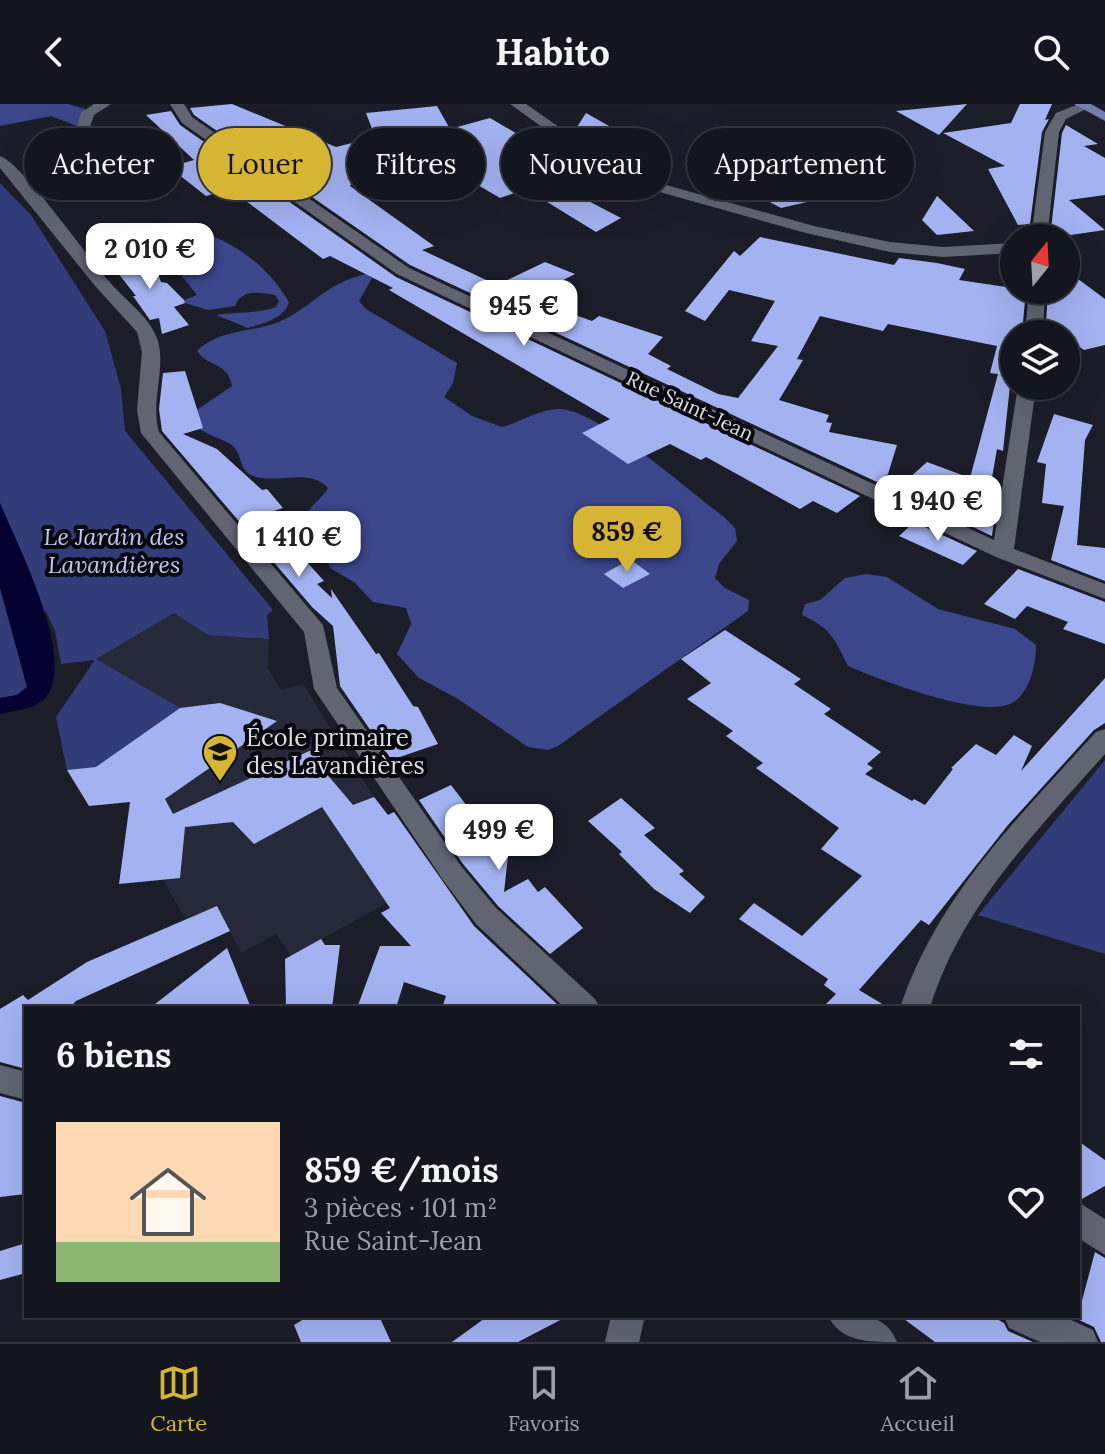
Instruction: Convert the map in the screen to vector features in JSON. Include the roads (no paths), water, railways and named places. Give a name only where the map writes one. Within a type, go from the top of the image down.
[{"type":"main road","points":[[1083,105],[1105,117]]},
{"type":"street","points":[[83,128],[88,113],[104,104]]},
{"type":"street","name":"Rue Saint-Jean","points":[[177,104],[187,120],[403,271],[1003,552],[1105,592]]},
{"type":"street","points":[[517,104],[604,165],[661,188],[811,230],[890,247],[943,252],[1000,249]]},
{"type":"street","points":[[1041,224],[1052,132],[1061,116],[1083,105]]},
{"type":"street","points":[[0,160],[30,191],[105,287],[141,325],[151,353],[146,412],[150,433],[315,630],[326,689],[452,873],[486,916],[583,1006]]},
{"type":"street","points":[[1003,552],[1025,400]]},
{"type":"street","points":[[915,1006],[920,985],[965,899],[1105,738]]},
{"type":"street","points":[[0,1079],[24,1085]]},
{"type":"street","points":[[1080,1220],[1105,1239]]},
{"type":"street","points":[[622,1342],[628,1318]]},
{"type":"street","points":[[848,1318],[880,1342]]},
{"type":"street","points":[[1026,1318],[1081,1342]]},
{"type":"place","name":"École primaire des Lavandières","points":[[220,783]]},
{"type":"park label","name":"Le Jardin des Lavandières","points":[[114,551]]}]
